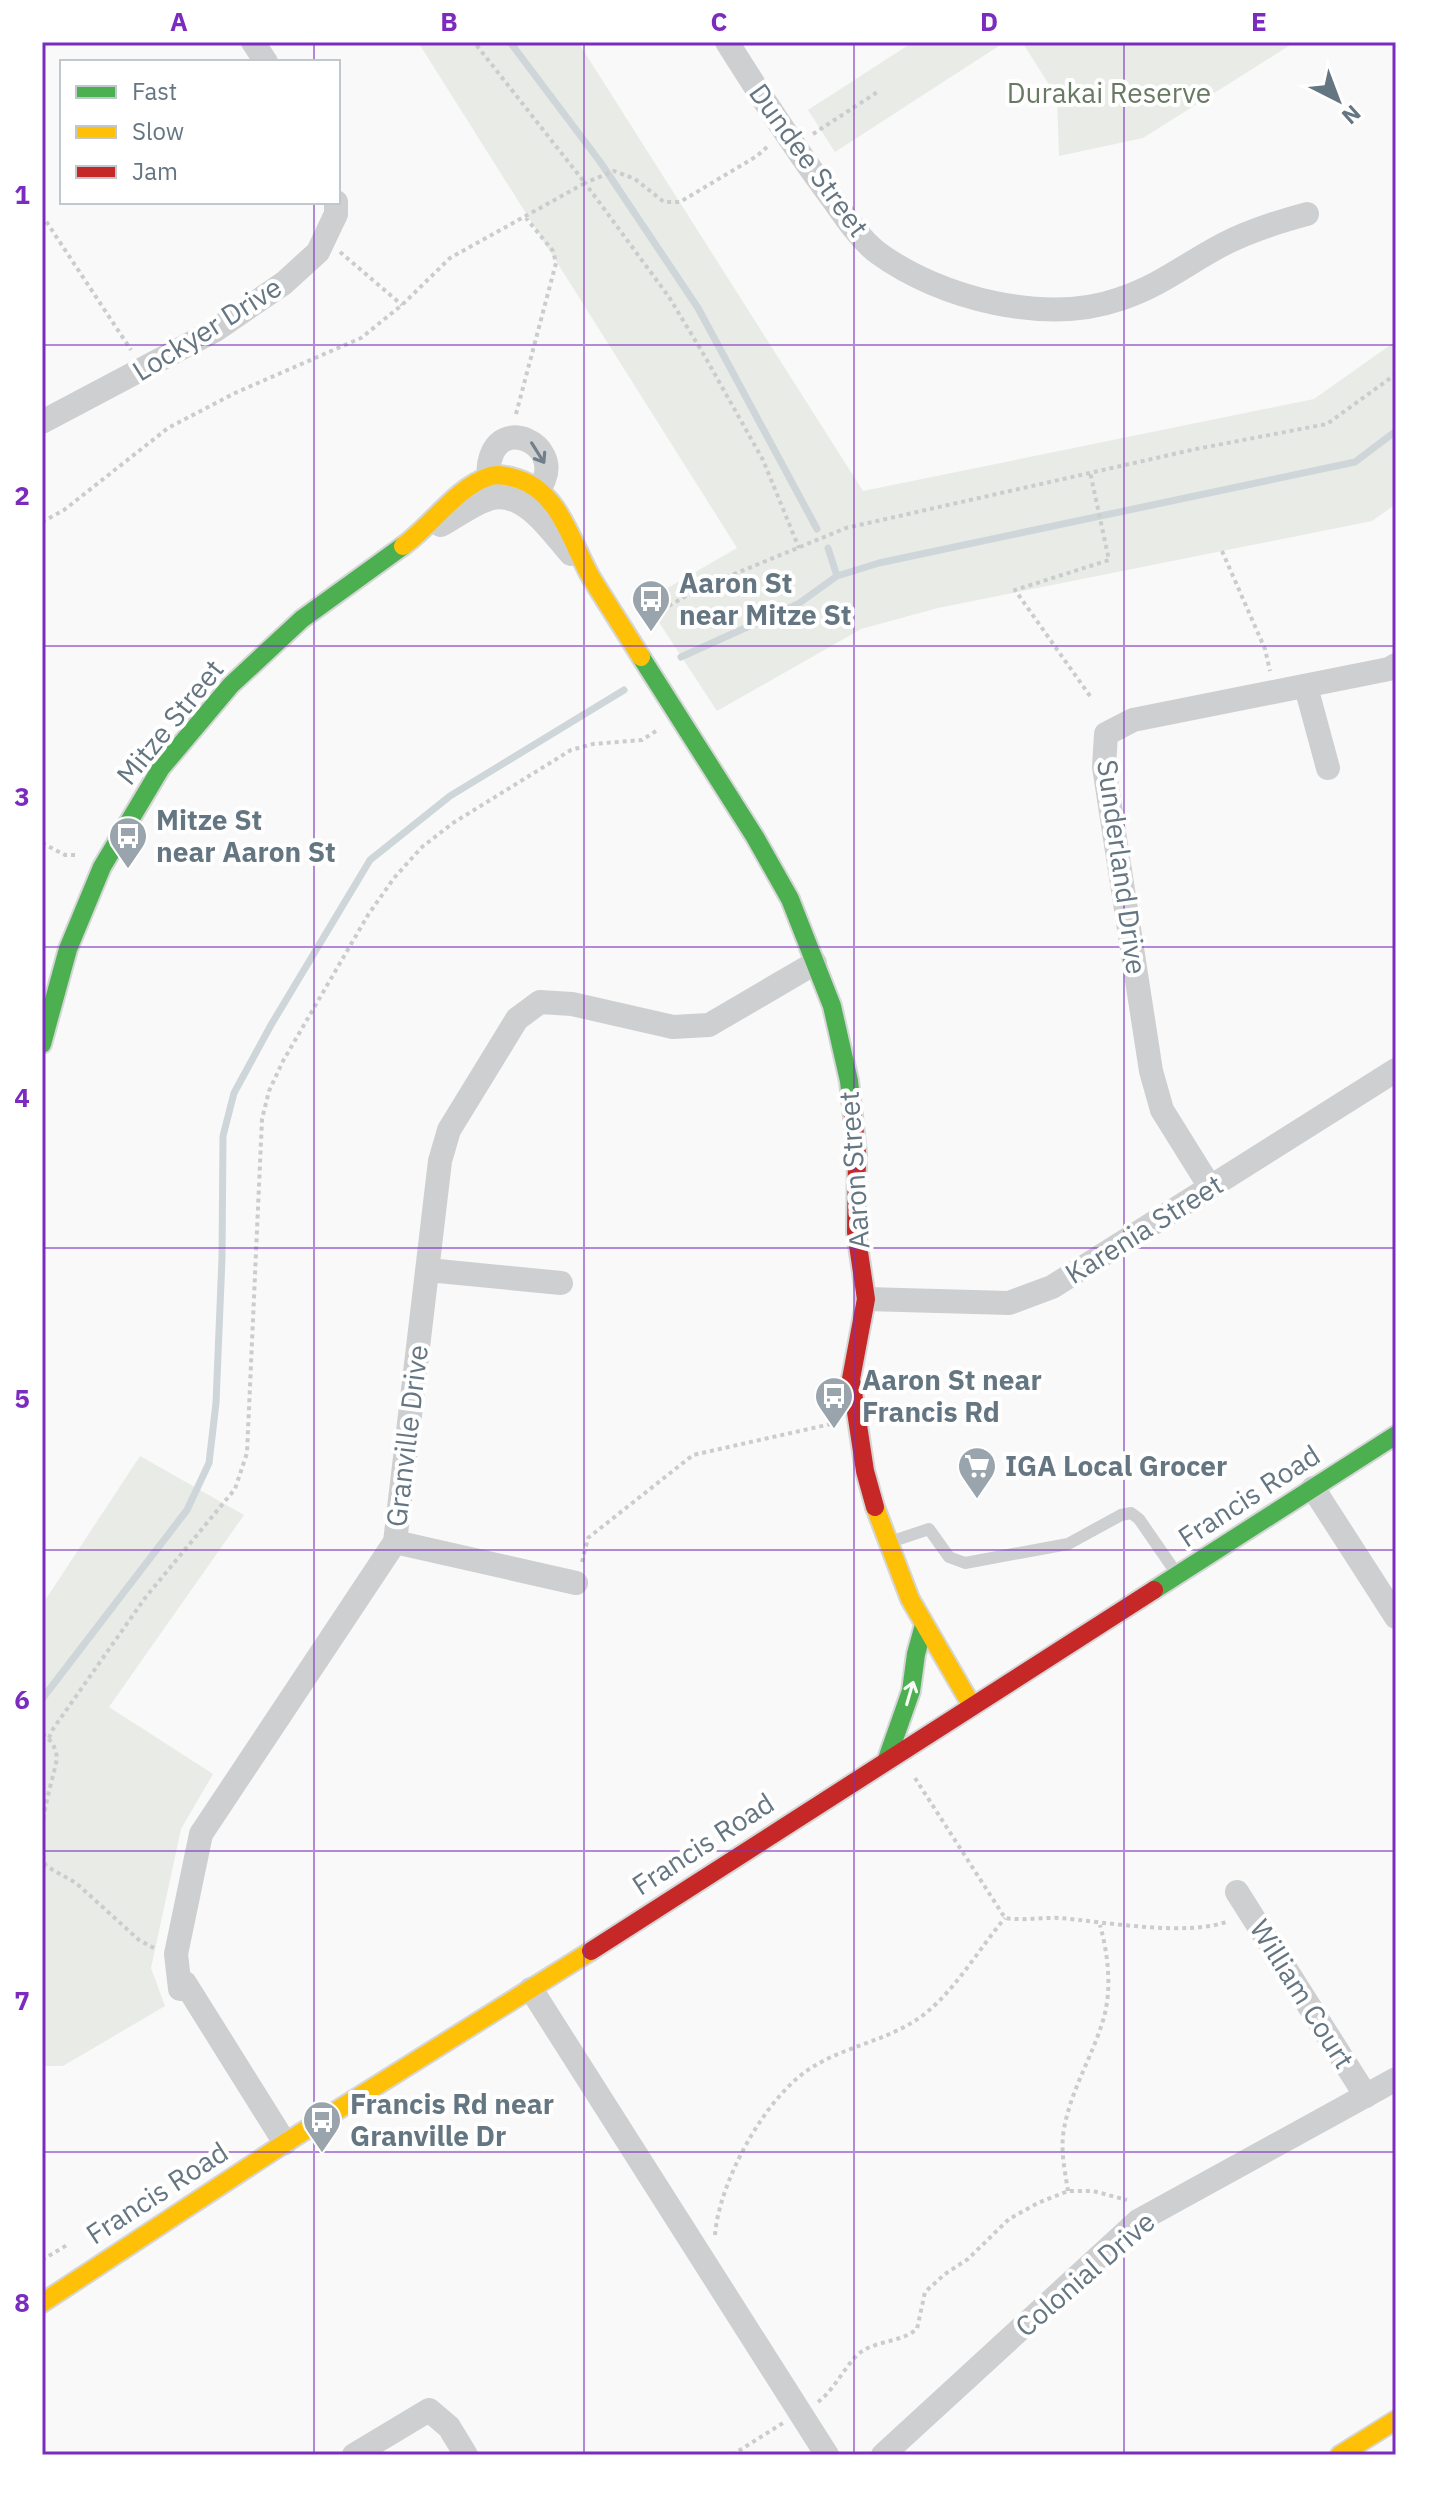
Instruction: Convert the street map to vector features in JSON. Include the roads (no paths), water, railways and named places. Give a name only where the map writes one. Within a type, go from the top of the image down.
[{"type":"street","points":[[253,42],[265,60]]},
{"type":"street","name":"Dundee Street","points":[[727,42],[789,139],[849,221],[877,252],[961,294],[1014,307],[1066,310],[1118,300],[1165,281],[1235,239],[1264,226],[1307,214]]},
{"type":"street","name":"Lockyer Drive","points":[[42,422],[214,331],[284,283],[318,252],[336,214],[336,204]]},
{"type":"street","points":[[409,542],[512,491],[545,472],[542,456],[532,443],[518,436],[502,442],[490,459],[512,491]]},
{"type":"street","name":"Aaron Street","points":[[512,491],[591,577],[755,837],[790,899],[832,1006],[849,1081],[857,1154],[856,1232],[866,1299],[851,1379],[865,1471],[887,1543],[924,1625],[972,1706]]},
{"type":"street","name":"Mitze Street","points":[[42,1044],[68,949],[102,867],[161,768],[231,685],[302,619],[409,542]]},
{"type":"street","name":"Sunderland Drive","points":[[1210,1187],[1162,1110],[1151,1071],[1104,767],[1106,734],[1133,720],[1274,694],[1396,665]]},
{"type":"street","points":[[1306,687],[1328,768]]},
{"type":"street","name":"Granville Drive","points":[[285,2143],[185,1983],[180,1989],[176,1954],[201,1834],[395,1542],[440,1161],[449,1130],[517,1019],[540,1002],[572,1004],[673,1027],[709,1025],[815,963]]},
{"type":"street","name":"Karenia Street","points":[[866,1299],[1009,1303],[1052,1287],[1396,1070]]},
{"type":"street","points":[[428,1270],[561,1283]]},
{"type":"street","name":"Francis Road","points":[[42,2303],[285,2143],[1396,1435]]},
{"type":"street","points":[[1313,1488],[1396,1617]]},
{"type":"street","points":[[395,1542],[576,1583]]},
{"type":"street","points":[[887,1759],[911,1691],[924,1625]]},
{"type":"street","name":"William Court","points":[[1242,1901],[1366,2096]]},
{"type":"street","points":[[531,1989],[827,2455]]},
{"type":"street","name":"Colonial Drive","points":[[883,2455],[1138,2221],[1396,2079]]},
{"type":"street","points":[[354,2455],[429,2410],[449,2427],[466,2455]]},
{"type":"street","points":[[1340,2455],[1396,2420]]},
{"type":"lane","points":[[887,1543],[929,1529],[949,1557],[965,1563],[1068,1544],[1121,1515],[1131,1513],[1139,1519],[1177,1575]]},
{"type":"waterway","points":[[510,42],[601,163],[698,308],[817,529]]},
{"type":"waterway","points":[[681,657],[798,604],[837,576],[879,563],[1355,462],[1396,431]]},
{"type":"waterway","points":[[828,548],[837,576]]},
{"type":"waterway","points":[[42,1699],[187,1510],[209,1463],[216,1403],[223,1136],[234,1093],[271,1025],[370,860],[450,796],[624,690]]},
{"type":"place","name":"Aaron St near Mitze St","points":[[651,633]]},
{"type":"place","name":"Mitze St near Aaron St","points":[[128,870]]},
{"type":"place","name":"Aaron St near Francis Rd","points":[[834,1430]]},
{"type":"place","name":"IGA Local Grocer","points":[[977,1500]]},
{"type":"place","name":"Francis Rd near Granville Dr","points":[[322,2154]]},
{"type":"park label","name":"Durakai Reserve","points":[[1109,93]]}]
